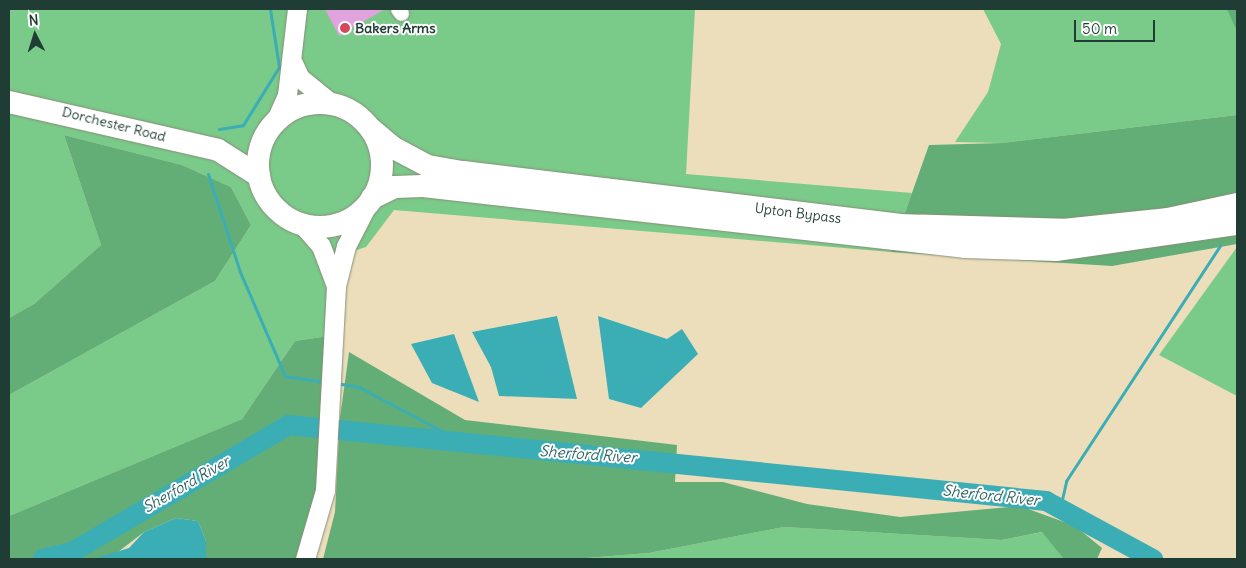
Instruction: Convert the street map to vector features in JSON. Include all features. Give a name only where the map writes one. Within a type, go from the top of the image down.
[{"type":"highway","name":"Dorchester Road","points":[[9,102],[218,150],[259,176]]},
{"type":"highway","points":[[331,104],[360,117],[371,129],[382,163],[369,203],[340,223],[301,224],[273,206],[259,176],[269,130],[291,110],[331,104]]},
{"type":"highway","name":"Upton Bypass","points":[[371,129],[394,148],[428,166],[463,172],[899,224],[1072,229],[1168,219],[1237,204]]},
{"type":"highway","name":"Dorchester Road","points":[[218,150],[269,130]]},
{"type":"highway","name":"Upton Bypass","points":[[369,203],[395,187],[423,186],[965,247],[1056,250],[1237,224]]},
{"type":"main road","points":[[269,130],[287,95],[293,63],[297,9]]},
{"type":"main road","points":[[293,63],[300,78],[331,104]]},
{"type":"main road","points":[[305,559],[322,504],[330,439],[336,286],[346,246],[369,203]]},
{"type":"main road","points":[[301,224],[321,246],[336,286]]},
{"type":"green space","points":[[9,9],[695,9],[686,174],[912,193],[891,252],[394,210],[366,247],[317,263],[326,274],[328,336],[295,341],[242,419],[9,516],[9,395],[215,281],[251,225],[231,187],[182,165],[64,135],[101,245],[34,304],[9,318]]},
{"type":"green space","points":[[983,9],[1237,9],[1237,115],[1002,143],[955,142],[988,92],[1001,44]]},
{"type":"green space","points":[[1227,9],[1237,9],[1237,29],[1235,27]]},
{"type":"green space","points":[[1237,115],[1237,244],[1112,266],[891,252],[929,145],[1002,143]]},
{"type":"green space","points":[[64,135],[182,165],[231,187],[251,225],[215,281],[9,395],[9,318],[34,304],[101,245]]},
{"type":"green space","points":[[1237,247],[1237,396],[1159,355]]},
{"type":"green space","points":[[328,336],[322,470],[299,559],[206,559],[206,541],[198,521],[176,518],[144,532],[114,555],[93,559],[9,559],[9,516],[242,419],[295,341]]},
{"type":"green space","points":[[349,352],[465,420],[677,445],[675,482],[723,482],[807,504],[900,517],[1020,506],[1075,526],[1102,548],[1097,559],[1064,559],[1042,532],[1002,540],[784,527],[649,553],[574,559],[323,559],[335,512],[340,418]]},
{"type":"green space","points":[[784,527],[1002,540],[1043,532],[1065,558],[574,559],[649,553]]},
{"type":"water","points":[[557,316],[577,399],[499,396],[491,367],[472,332]]},
{"type":"water","points":[[598,316],[667,339],[682,329],[698,354],[641,408],[609,399]]},
{"type":"water","points":[[454,334],[479,402],[432,383],[411,344]]},
{"type":"water","points":[[176,518],[198,521],[206,541],[206,559],[93,559],[129,548],[144,532]]},
{"type":"building","name":"Bakers Arms","points":[[325,9],[385,9],[339,36]]},
{"type":"waterway","points":[[219,129],[243,125],[279,67],[270,9]]},
{"type":"waterway","points":[[208,174],[240,272],[285,376],[325,382]]},
{"type":"waterway","points":[[1060,508],[1066,481],[1220,246]]},
{"type":"waterway","points":[[336,383],[359,387],[468,445]]},
{"type":"waterway","name":"Sherford River","points":[[43,559],[74,551],[289,425],[1046,501],[1153,559]]},
{"type":"place","name":"Bakers Arms","points":[[345,28]]}]
